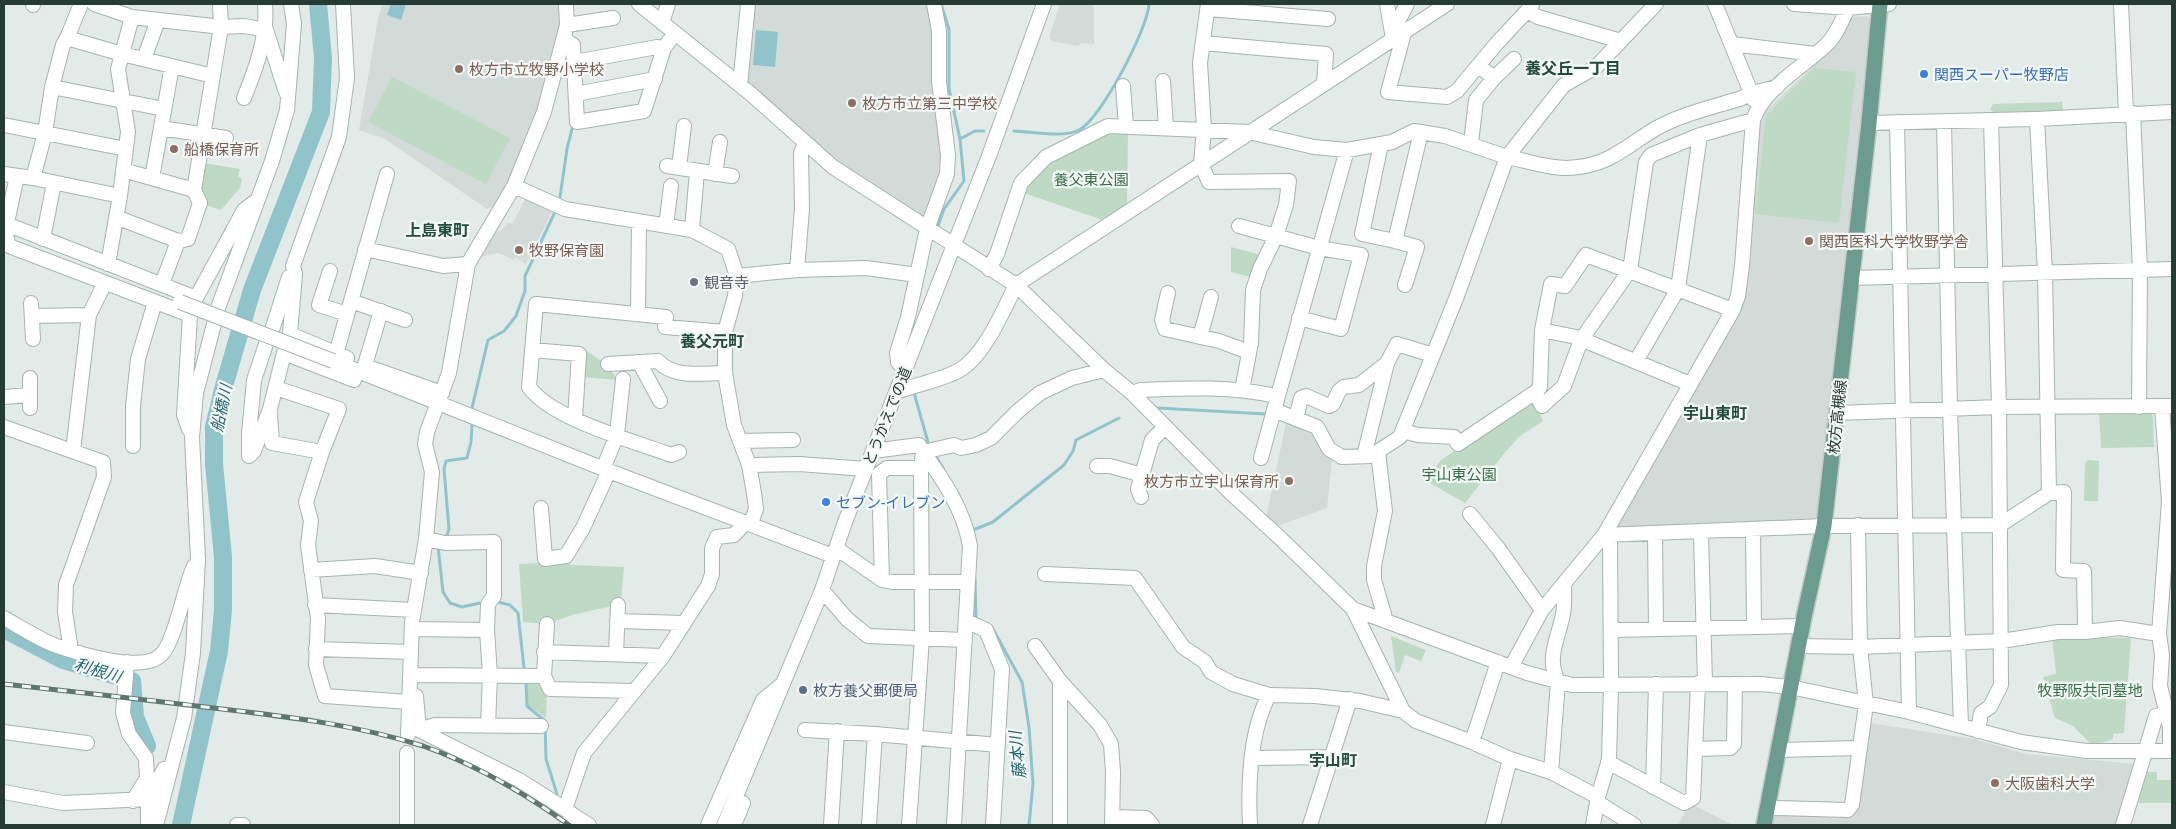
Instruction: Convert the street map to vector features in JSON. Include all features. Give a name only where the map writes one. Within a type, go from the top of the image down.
[{"type":"main road","name":"枚方高槻線","points":[[1764,825],[1802,626],[1824,526],[1838,413],[1880,4]]},
{"type":"street","points":[[33,178],[45,133],[52,87],[62,45],[67,38],[81,4]]},
{"type":"street","points":[[94,4],[132,17],[221,26],[244,26],[266,30]]},
{"type":"street","points":[[116,217],[178,241],[188,240],[200,203],[194,190],[221,26],[220,4]]},
{"type":"street","points":[[265,4],[266,30],[287,96]]},
{"type":"street","points":[[218,308],[287,110],[294,24],[291,4]]},
{"type":"street","points":[[272,330],[339,137],[347,78],[343,4]]},
{"type":"street","points":[[413,733],[408,702],[412,629],[426,539],[432,472],[425,444],[427,432],[435,398],[449,373],[468,264],[514,186],[544,112],[566,32],[566,4]]},
{"type":"street","points":[[639,4],[740,85],[833,167],[1016,285],[1104,370],[1132,393],[1230,492],[1353,608],[1403,710],[1416,721],[1472,742],[1510,760],[1551,772],[1634,825]]},
{"type":"street","points":[[662,23],[668,4]]},
{"type":"street","points":[[740,85],[748,4]]},
{"type":"street","points":[[904,372],[898,362],[897,353],[927,229],[947,174],[948,155],[939,82],[939,32],[934,4]]},
{"type":"street","name":"とうかえでの道","points":[[724,825],[822,590],[834,552],[954,246],[1017,81],[1044,4]]},
{"type":"street","points":[[1387,4],[1397,35]]},
{"type":"street","points":[[1407,4],[1397,23],[1398,30],[1388,92],[1447,97],[1457,91],[1530,7],[1538,17],[1621,41]]},
{"type":"street","points":[[896,392],[958,371],[968,364],[990,337],[1016,285],[1447,4]]},
{"type":"street","points":[[1132,393],[1142,390],[1207,387],[1242,390],[1275,403],[1296,419],[1317,428],[1330,449],[1342,456],[1371,456],[1400,437],[1456,296],[1507,156],[1564,85],[1596,67],[1656,4]]},
{"type":"street","points":[[1472,742],[1505,664],[1542,610],[1607,535],[1733,310],[1738,296],[1755,115],[1752,93],[1715,4]]},
{"type":"street","points":[[1794,4],[1848,8],[1889,4]]},
{"type":"street","points":[[2121,4],[2140,270],[2138,407]]},
{"type":"street","points":[[1242,390],[1249,352],[1253,290],[1260,269],[1276,236],[1286,206],[1289,181],[1209,182],[1200,164],[1204,129],[1200,63],[1208,6],[1328,19]]},
{"type":"street","points":[[1535,393],[1542,406],[1564,386],[1581,340],[1630,270],[1646,162],[1651,155],[1755,115],[1777,87],[1828,44],[1848,8]]},
{"type":"street","points":[[108,264],[120,196],[128,132],[118,69],[132,17]]},
{"type":"street","points":[[566,32],[613,18]]},
{"type":"street","points":[[144,59],[158,20]]},
{"type":"street","points":[[244,98],[254,72],[266,30]]},
{"type":"street","points":[[566,32],[573,45],[577,122],[644,111],[664,48],[676,33]]},
{"type":"street","points":[[67,38],[122,54],[213,76]]},
{"type":"street","points":[[1203,43],[1326,54],[1324,84]]},
{"type":"street","points":[[1732,44],[1814,54]]},
{"type":"street","points":[[574,62],[657,47],[664,48]]},
{"type":"street","points":[[1471,143],[1476,100],[1494,78],[1514,59]]},
{"type":"street","points":[[152,178],[172,66]]},
{"type":"street","points":[[1478,66],[1494,78]]},
{"type":"street","points":[[576,94],[654,79]]},
{"type":"street","points":[[1163,81],[1166,128]]},
{"type":"street","points":[[1123,86],[1126,126]]},
{"type":"street","points":[[52,87],[164,108]]},
{"type":"street","points":[[989,269],[997,254],[1021,183],[1046,158],[1108,126],[1249,132],[1314,147],[1347,150],[1392,142],[1414,131],[1471,143],[1507,156],[1556,167],[1576,168],[1620,153],[1656,128],[1752,93],[1777,87]]},
{"type":"street","points":[[1869,123],[2038,119],[2172,112]]},
{"type":"street","points":[[2038,119],[2049,493]]},
{"type":"street","points":[[1978,731],[1981,713],[1990,707],[2001,685],[2002,641],[1999,408],[1990,120]]},
{"type":"street","points":[[1897,122],[1907,644],[1910,712]]},
{"type":"street","points":[[1944,122],[1950,410],[1961,726]]},
{"type":"street","points":[[4,124],[126,149]]},
{"type":"street","points":[[684,126],[673,167],[732,176]]},
{"type":"street","points":[[161,128],[226,137]]},
{"type":"street","points":[[1395,240],[1421,132]]},
{"type":"street","points":[[1636,361],[1678,289],[1700,135]]},
{"type":"street","points":[[715,174],[720,142]]},
{"type":"street","points":[[797,270],[802,209],[801,152],[805,142]]},
{"type":"street","points":[[1381,144],[1362,234],[1395,240],[1417,247],[1405,285]]},
{"type":"street","points":[[1261,458],[1347,150]]},
{"type":"street","points":[[123,170],[194,190]]},
{"type":"street","points":[[692,230],[698,171]]},
{"type":"street","points":[[334,358],[387,174]]},
{"type":"street","points":[[120,196],[10,175],[9,246],[190,315]]},
{"type":"street","points":[[44,239],[54,183]]},
{"type":"street","points":[[514,186],[565,209],[692,230],[728,249],[736,276],[735,296],[725,332],[725,373],[734,425],[749,465],[756,509],[748,522],[734,535],[716,537],[712,548],[712,574],[708,586],[663,656],[584,753],[568,816]]},
{"type":"street","points":[[666,226],[671,186]]},
{"type":"street","points":[[192,437],[184,415],[190,315],[196,298],[244,210],[256,200]]},
{"type":"street","points":[[638,314],[639,221]]},
{"type":"street","points":[[1239,226],[1319,248],[1361,255],[1341,329],[1299,318]]},
{"type":"street","points":[[8,230],[44,239],[196,298]]},
{"type":"street","points":[[8,230],[180,302],[334,358],[365,365],[415,383],[435,398]]},
{"type":"street","points":[[162,284],[178,241]]},
{"type":"street","points":[[365,249],[443,266],[468,264]]},
{"type":"street","points":[[1402,431],[1418,435],[1454,437],[1458,444],[1535,393],[1540,387],[1542,330],[1551,284],[1565,286],[1586,255],[1733,310]]},
{"type":"street","points":[[293,266],[295,274],[290,334],[334,358],[398,388],[435,398],[606,470],[834,552],[882,580],[892,582],[968,582]]},
{"type":"street","points":[[736,276],[797,270],[866,268],[917,275]]},
{"type":"street","points":[[1852,278],[2172,269]]},
{"type":"street","points":[[330,271],[319,305],[381,311],[405,320]]},
{"type":"street","points":[[73,451],[90,314],[105,283]]},
{"type":"street","points":[[1168,293],[1162,324],[1165,329],[1219,341],[1249,352]]},
{"type":"street","points":[[1200,337],[1211,297]]},
{"type":"street","points":[[133,446],[133,406],[138,359],[155,302]]},
{"type":"street","points":[[679,452],[671,455],[617,436],[575,419],[535,396],[529,387],[536,304],[666,317],[665,327],[725,332]]},
{"type":"street","points":[[33,339],[32,310],[90,314]]},
{"type":"street","points":[[365,365],[381,311]]},
{"type":"street","points":[[156,825],[184,718],[193,653],[198,559],[192,437],[196,393],[214,324]]},
{"type":"street","points":[[1542,330],[1576,337],[1690,384]]},
{"type":"street","points":[[266,344],[254,380],[249,456],[254,452],[270,409],[284,353],[414,403],[435,398]]},
{"type":"street","points":[[1364,456],[1387,364],[1396,344],[1433,355]]},
{"type":"street","points":[[532,350],[579,354],[575,419]]},
{"type":"street","points":[[608,364],[658,361],[664,368],[674,372],[725,373]]},
{"type":"street","points":[[639,362],[660,401]]},
{"type":"street","points":[[1296,419],[1301,398],[1306,396],[1330,406],[1344,387],[1359,385],[1387,364]]},
{"type":"street","points":[[923,452],[954,445],[961,448],[976,445],[991,438],[1018,411],[1040,393],[1072,378],[1104,370]]},
{"type":"street","points":[[4,397],[30,402],[30,378]]},
{"type":"street","points":[[541,508],[545,559],[566,556],[583,528],[617,436],[623,379]]},
{"type":"street","points":[[398,388],[415,383]]},
{"type":"street","points":[[276,388],[340,409],[322,452],[306,502],[311,521],[308,545],[318,619],[316,665],[325,696],[408,702]]},
{"type":"street","points":[[1353,608],[1505,664],[1572,685],[1702,683],[1790,687],[1910,712],[2021,742],[2086,751],[2171,751],[2170,727],[2160,686],[2169,560],[2167,406],[1904,410],[1838,413]]},
{"type":"street","points":[[270,409],[272,443],[322,452]]},
{"type":"street","points":[[4,427],[103,462],[104,477],[66,585],[65,612],[71,650]]},
{"type":"street","points":[[1141,497],[1138,489],[1152,440],[1165,427]]},
{"type":"street","points":[[740,440],[793,440]]},
{"type":"street","points":[[873,452],[919,445],[951,494],[967,530],[970,546],[954,825]]},
{"type":"street","points":[[909,825],[922,638],[921,468],[923,452]]},
{"type":"street","points":[[1378,452],[1385,511],[1374,566],[1374,580],[1386,621]]},
{"type":"street","points":[[749,465],[799,464],[866,469]]},
{"type":"street","points":[[1097,466],[1110,466],[1142,475]]},
{"type":"street","points":[[882,580],[880,474],[887,468],[921,468]]},
{"type":"street","points":[[1607,535],[1701,533],[1824,526],[2000,525],[2049,493],[2064,492],[2063,570],[2084,571],[2084,632]]},
{"type":"street","points":[[1470,514],[1498,548],[1542,610]]},
{"type":"street","points":[[1768,805],[1775,808],[1848,810],[1852,805],[1866,704],[1860,647],[1858,526]]},
{"type":"street","points":[[1753,530],[1754,627]]},
{"type":"street","points":[[1608,762],[1684,803],[1693,798],[1702,683],[1704,628],[1701,533]]},
{"type":"street","points":[[1655,534],[1656,629]]},
{"type":"street","points":[[1593,825],[1597,800],[1608,762],[1611,630],[1607,535]]},
{"type":"street","points":[[426,539],[445,543],[494,542],[494,596],[488,604],[487,630],[490,675],[488,726]]},
{"type":"street","points":[[4,618],[53,644],[81,655],[127,662],[151,660],[160,656],[168,644],[188,579],[198,559]]},
{"type":"street","points":[[311,570],[375,566],[421,573]]},
{"type":"street","points":[[1045,574],[1135,578],[1183,647],[1205,662],[1211,672],[1233,684],[1269,695],[1350,699],[1403,710]]},
{"type":"street","points":[[1551,772],[1558,682],[1553,672],[1552,658],[1563,614],[1564,583]]},
{"type":"street","points":[[822,590],[847,619],[868,636],[965,640]]},
{"type":"street","points":[[315,605],[414,610]]},
{"type":"street","points":[[616,654],[618,605]]},
{"type":"street","points":[[966,621],[986,630],[1002,669],[993,825]]},
{"type":"street","points":[[617,622],[684,623]]},
{"type":"street","points":[[546,624],[544,676],[550,689],[633,691]]},
{"type":"street","points":[[1611,630],[1802,626]]},
{"type":"street","points":[[1798,646],[1860,647],[2002,641],[2058,632],[2084,632],[2120,628],[2164,639]]},
{"type":"street","points":[[412,629],[487,630]]},
{"type":"street","points":[[1035,646],[1060,681],[1100,725],[1111,744],[1113,821],[1146,818],[1152,825]]},
{"type":"street","points":[[316,649],[411,652]]},
{"type":"street","points":[[544,652],[663,656]]},
{"type":"street","points":[[127,662],[122,713],[128,734],[146,758],[147,778],[133,801]]},
{"type":"street","points":[[410,680],[490,675],[544,676]]},
{"type":"street","points":[[410,680],[416,688],[413,733]]},
{"type":"street","points":[[1060,681],[1060,825]]},
{"type":"street","points":[[708,825],[763,700],[782,684]]},
{"type":"street","points":[[734,825],[773,726],[782,684]]},
{"type":"street","points":[[1653,787],[1656,684]]},
{"type":"street","points":[[1696,749],[1730,748],[1734,744],[1735,684]]},
{"type":"street","points":[[1250,825],[1252,758],[1261,714],[1269,695]]},
{"type":"street","points":[[1310,825],[1350,699]]},
{"type":"street","points":[[2123,825],[2156,716],[2167,714]]},
{"type":"street","points":[[413,733],[435,725],[541,726]]},
{"type":"street","points":[[805,730],[915,737],[998,745]]},
{"type":"street","points":[[831,825],[837,731]]},
{"type":"street","points":[[4,732],[87,743]]},
{"type":"street","points":[[413,733],[519,780],[568,816],[589,825]]},
{"type":"street","points":[[868,825],[875,734]]},
{"type":"street","points":[[1779,750],[1860,748]]},
{"type":"street","points":[[407,753],[407,825]]},
{"type":"street","points":[[148,825],[148,799],[173,756]]},
{"type":"street","points":[[1252,758],[1332,757]]},
{"type":"street","points":[[1493,825],[1510,760]]},
{"type":"street","points":[[4,792],[63,803],[148,799]]},
{"type":"street","points":[[237,825],[243,825]]},
{"type":"shaded area","name":"枚方市立牧野小学校","points":[[383,4],[560,4],[562,20],[535,119],[497,205],[487,209],[385,139],[359,130],[378,18]]},
{"type":"shaded area","name":"枚方市立第三中学校","points":[[753,4],[929,4],[934,28],[943,153],[941,174],[924,221],[833,161],[745,83]]},
{"type":"shaded area","points":[[1060,4],[1092,4],[1094,8],[1094,44],[1081,43],[1078,46],[1052,41],[1049,37]]},
{"type":"shaded area","points":[[1867,16],[1873,20],[1817,524],[1616,530],[1672,425],[1738,310],[1760,116],[1822,58],[1850,17]]},
{"type":"shaded area","points":[[526,198],[552,212],[526,264],[515,257],[514,260],[498,253],[477,258],[487,234],[500,231],[509,222],[512,224]]},
{"type":"shaded area","points":[[1286,423],[1301,426],[1311,433],[1322,450],[1332,459],[1327,508],[1275,527],[1266,518]]},
{"type":"shaded area","name":"大阪歯科大学","points":[[1870,723],[1974,739],[2027,754],[2135,764],[2116,825],[1771,825],[1772,815],[1856,813]]},
{"type":"shaded area","points":[[1689,803],[1731,824],[1731,825],[1678,825]]},
{"type":"green space","points":[[1814,68],[1856,72],[1839,223],[1755,214],[1766,116]]},
{"type":"green space","points":[[392,77],[510,138],[486,184],[368,122]]},
{"type":"green space","points":[[2062,102],[2063,112],[1995,114],[1990,109],[1993,104]]},
{"type":"green space","name":"養父東公園","points":[[1107,132],[1128,132],[1127,213],[1111,223],[1024,193],[1029,182],[1047,164],[1071,149]]},
{"type":"green space","points":[[198,162],[240,169],[238,176],[242,179],[240,188],[221,210],[200,203]]},
{"type":"green space","points":[[1231,247],[1261,255],[1251,277],[1231,272]]},
{"type":"green space","points":[[585,350],[606,364],[618,380],[581,377],[582,355]]},
{"type":"green space","name":"宇山東公園","points":[[1534,398],[1543,421],[1520,436],[1465,503],[1428,482],[1441,460]]},
{"type":"green space","points":[[2147,411],[2153,416],[2154,447],[2101,448],[2099,412]]},
{"type":"green space","points":[[2087,460],[2099,461],[2098,501],[2084,501],[2085,464]]},
{"type":"green space","points":[[562,562],[572,565],[624,567],[621,600],[618,605],[575,614],[547,624],[523,622],[519,564]]},
{"type":"green space","points":[[1391,636],[1426,650],[1421,661],[1405,655],[1399,673],[1396,672]]},
{"type":"green space","name":"牧野阪共同墓地","points":[[2052,637],[2131,638],[2124,733],[2113,734],[2113,739],[2099,744],[2091,744],[2073,726],[2055,718],[2043,677],[2056,674]]},
{"type":"green space","points":[[538,682],[547,693],[546,718],[528,705],[527,683]]},
{"type":"green space","points":[[2143,772],[2157,772],[2157,780],[2172,780],[2172,803],[2139,803]]},
{"type":"water","points":[[391,4],[406,4],[401,20],[387,15]]},
{"type":"water","points":[[756,30],[778,32],[775,67],[753,65]]},
{"type":"waterway","name":"船橋川","points":[[181,825],[219,651],[223,610],[223,557],[214,464],[214,427],[252,290],[321,112],[323,58],[318,4]]},
{"type":"waterway","points":[[938,226],[944,209],[964,181],[960,139],[949,89],[949,29],[941,4]]},
{"type":"waterway","points":[[1014,131],[1065,134],[1079,130],[1088,122],[1111,92],[1122,72],[1141,32],[1149,4]]},
{"type":"waterway","points":[[560,197],[567,149],[573,125]]},
{"type":"waterway","points":[[960,139],[975,131],[984,131]]},
{"type":"waterway","points":[[472,408],[488,340],[504,331],[516,316],[525,291],[525,276],[554,214]]},
{"type":"waterway","name":"藤本川","points":[[914,393],[928,442]]},
{"type":"waterway","points":[[1158,408],[1266,414]]},
{"type":"waterway","points":[[973,533],[973,530],[993,522],[1064,465],[1073,451],[1076,440],[1119,418]]},
{"type":"waterway","points":[[447,535],[449,529],[444,469],[446,461],[467,458],[471,442],[472,425]]},
{"type":"waterway","name":"藤本川","points":[[937,458],[944,470]]},
{"type":"waterway","points":[[438,546],[443,592],[450,603],[462,607],[480,603]]},
{"type":"waterway","points":[[975,579],[976,618],[983,622]]},
{"type":"waterway","points":[[498,602],[510,605],[518,613],[524,668]]},
{"type":"waterway","name":"藤本川","points":[[989,625],[992,627],[1022,682],[1029,727],[1033,784],[1029,825]]},
{"type":"waterway","name":"利根川","points":[[4,629],[63,660],[132,681],[135,717],[147,746]]},
{"type":"waterway","points":[[526,683],[527,706],[545,721],[546,759],[557,794]]},
{"type":"railway","points":[[4,684],[273,715],[373,732],[423,746],[480,770],[535,802],[569,825]]},
{"type":"place","name":"枚方市立牧野小学校","points":[[459,69]]},
{"type":"place","name":"関西スーパー牧野店","points":[[1924,74]]},
{"type":"place","name":"枚方市立第三中学校","points":[[852,103]]},
{"type":"place","name":"船橋保育所","points":[[174,149]]},
{"type":"place","name":"関西医科大学牧野学舎","points":[[1809,241]]},
{"type":"place","name":"牧野保育園","points":[[519,250]]},
{"type":"place","name":"観音寺","points":[[694,282]]},
{"type":"place","name":"枚方市立宇山保育所","points":[[1289,481]]},
{"type":"place","name":"セブン-イレブン","points":[[826,502]]},
{"type":"place","name":"枚方養父郵便局","points":[[803,690]]},
{"type":"place","name":"大阪歯科大学","points":[[1995,783]]},
{"type":"district","name":"養父丘一丁目","points":[[1573,68]]},
{"type":"district","name":"上島東町","points":[[437,230]]},
{"type":"district","name":"養父元町","points":[[712,341]]},
{"type":"district","name":"宇山東町","points":[[1715,413]]},
{"type":"district","name":"宇山町","points":[[1333,760]]}]
